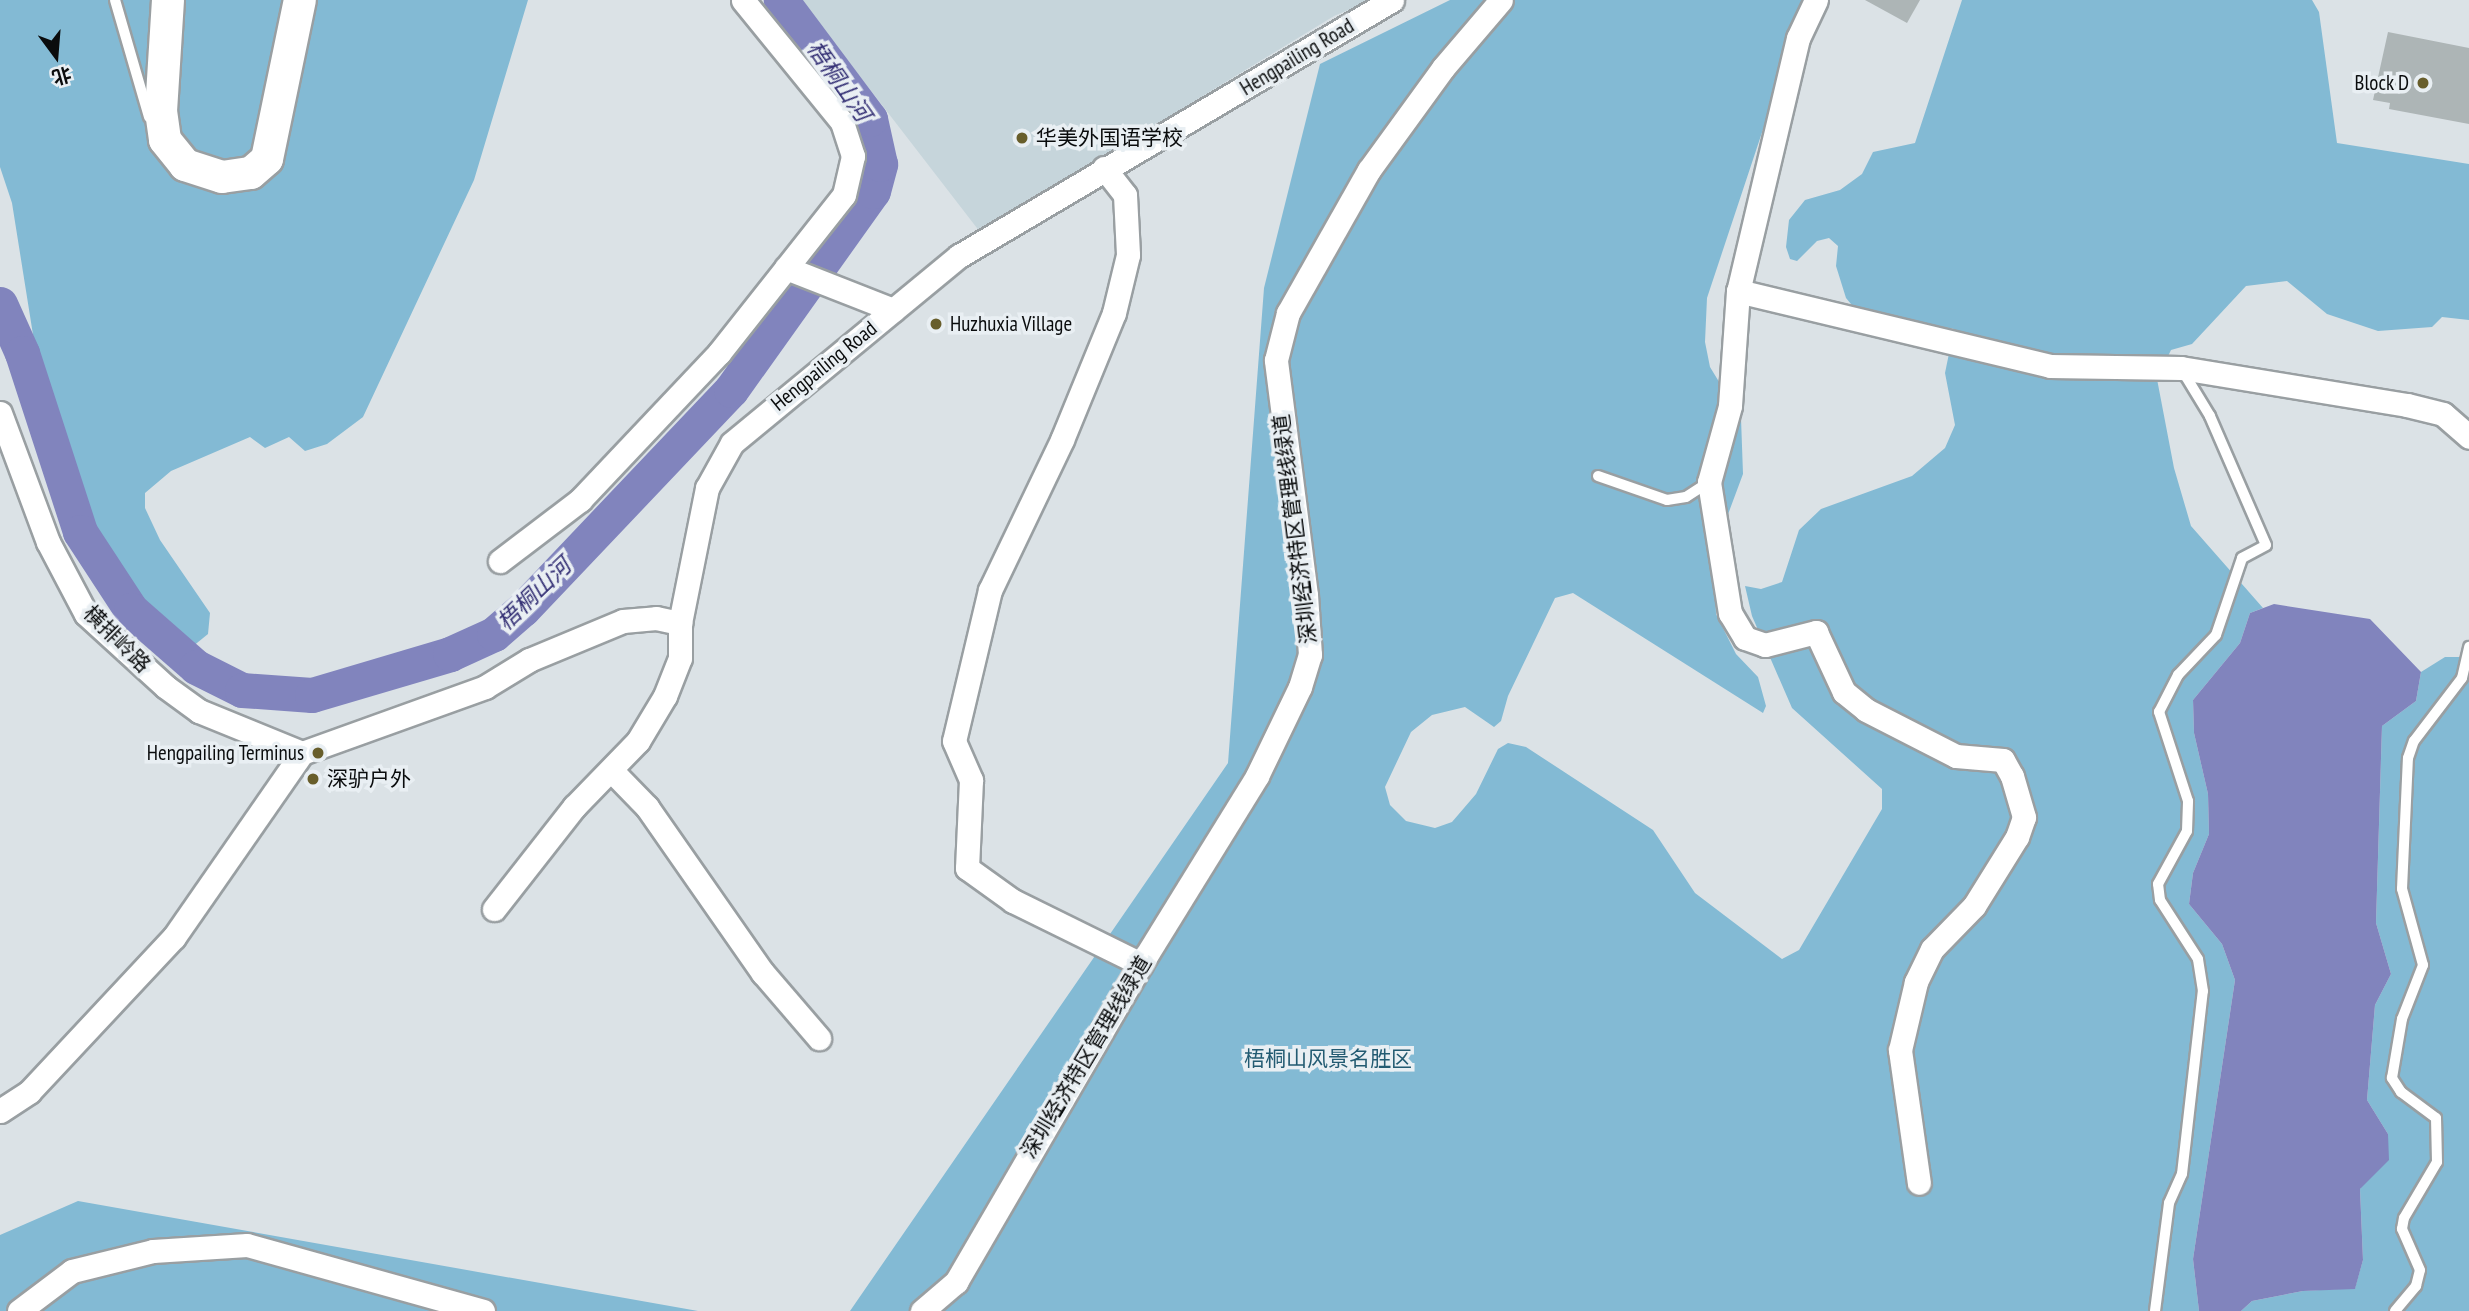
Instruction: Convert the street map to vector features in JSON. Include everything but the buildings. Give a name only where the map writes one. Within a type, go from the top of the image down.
[{"type":"street","points":[[168,0],[162,128],[172,151],[185,165],[207,174],[240,176],[267,159],[300,0]]},
{"type":"street","points":[[500,561],[580,500],[719,353],[844,195],[853,156],[842,122],[743,0]]},
{"type":"street","name":"Hengpailing Road","points":[[494,909],[574,807],[638,741],[665,696],[680,657],[680,624],[696,533],[716,466],[733,443],[959,256],[1392,0]]},
{"type":"street","name":"深圳经济特区管理线绿道","points":[[922,1311],[956,1282],[1141,964],[1257,776],[1300,687],[1310,655],[1276,360],[1288,313],[1369,170],[1443,68],[1501,0]]},
{"type":"street","points":[[1816,0],[1798,38],[1738,291],[1730,406],[1709,482],[1730,613],[1745,638],[1765,645],[1816,632],[1844,692],[1866,709],[1956,756],[2003,760],[2012,776],[2024,817],[2017,837],[1974,905],[1932,949],[1916,982],[1900,1050],[1919,1183]]},
{"type":"street","points":[[1104,168],[1125,195],[1128,255],[1114,313],[1062,440],[990,590],[954,741],[971,780],[967,868],[1013,901],[1141,964]]},
{"type":"street","points":[[786,268],[893,310]]},
{"type":"street","points":[[1738,291],[2050,366],[2181,368],[2407,404],[2444,414],[2469,437]]},
{"type":"street","name":"横排岭路","points":[[0,413],[48,542],[86,614],[166,687],[199,711],[302,752]]},
{"type":"street","points":[[0,1111],[38,1083],[174,937],[302,752],[485,687],[529,660],[622,621],[656,618],[680,624]]},
{"type":"street","points":[[611,770],[647,807],[763,973],[818,1038]]},
{"type":"street","points":[[19,1311],[72,1271],[153,1251],[247,1245],[483,1311]]},
{"type":"lane","points":[[115,0],[155,138],[185,165]]},
{"type":"lane","points":[[2155,1311],[2169,1203],[2182,1174],[2203,991],[2199,959],[2160,900],[2158,884],[2187,831],[2188,801],[2159,712],[2178,675],[2216,635],[2242,558],[2266,545],[2210,416],[2181,368]]},
{"type":"lane","points":[[1598,476],[1667,500],[1686,497],[1709,482]]},
{"type":"lane","points":[[2395,1311],[2416,1286],[2420,1270],[2402,1230],[2404,1218],[2437,1162],[2436,1118],[2401,1092],[2392,1078],[2402,1019],[2423,965],[2402,889],[2408,758],[2469,662],[2469,647]]},
{"type":"shaded area","name":"华美外国语学校","points":[[801,0],[1372,0],[1334,16],[980,232]]},
{"type":"shaded area","points":[[2274,604],[2370,619],[2421,672],[2416,701],[2382,726],[2376,923],[2391,974],[2375,1005],[2367,1100],[2388,1134],[2389,1160],[2360,1189],[2363,1260],[2355,1289],[2303,1291],[2252,1301],[2241,1311],[2199,1311],[2193,1259],[2235,980],[2222,944],[2189,904],[2193,873],[2209,834],[2208,794],[2194,733],[2193,700],[2240,643],[2250,613]]},
{"type":"green space","points":[[0,0],[528,0],[474,180],[363,417],[327,444],[305,451],[289,437],[265,448],[250,437],[171,471],[145,493],[145,508],[160,540],[210,613],[208,634],[192,647],[165,634],[116,577],[81,508],[58,442],[38,366],[12,203],[0,167]]},
{"type":"green space","name":"梧桐山风景名胜区","points":[[1450,0],[1806,0],[1707,298],[1705,342],[1710,367],[1741,418],[1743,474],[1714,552],[1716,614],[1736,654],[1758,677],[1766,706],[1763,713],[1573,593],[1555,598],[1508,696],[1501,721],[1494,727],[1465,707],[1432,715],[1411,732],[1385,787],[1390,805],[1406,821],[1435,828],[1452,822],[1476,794],[1498,749],[1508,743],[1526,747],[1653,830],[1695,893],[1782,959],[1799,950],[1882,809],[1882,789],[1792,708],[1752,616],[1745,586],[1761,589],[1782,582],[1799,530],[1821,509],[1912,476],[1945,448],[1955,425],[1945,373],[1954,329],[1856,310],[1846,298],[1836,266],[1838,246],[1829,238],[1817,241],[1797,261],[1790,259],[1786,247],[1789,220],[1805,200],[1840,190],[1862,174],[1873,152],[1915,143],[1962,0],[2312,0],[2319,12],[2337,143],[2469,164],[2469,320],[2442,317],[2432,327],[2378,331],[2327,314],[2287,281],[2246,286],[2192,344],[2171,350],[2157,379],[2174,468],[2191,526],[2263,608],[2250,613],[2240,643],[2193,700],[2194,733],[2208,794],[2209,834],[2193,873],[2189,904],[2222,944],[2235,980],[2193,1259],[2199,1311],[850,1311],[1228,763],[1264,288],[1320,64]]},
{"type":"green space","points":[[2445,657],[2469,657],[2469,1311],[2241,1311],[2252,1301],[2303,1291],[2355,1288],[2363,1260],[2360,1189],[2388,1134],[2367,1100],[2375,1005],[2391,974],[2376,923],[2382,726],[2416,701],[2421,672]]},
{"type":"green space","points":[[78,1201],[698,1311],[0,1311],[0,1235]]},
{"type":"waterway","name":"梧桐山河","points":[[0,304],[22,353],[80,532],[131,610],[196,667],[242,690],[312,695],[450,654],[494,634],[523,609],[731,390],[873,191],[880,164],[870,119],[781,0]]},
{"type":"place","name":"Block D","points":[[2423,83]]},
{"type":"place","name":"华美外国语学校","points":[[1022,138]]},
{"type":"place","name":"Huzhuxia Village","points":[[936,324]]},
{"type":"place","name":"Hengpailing Terminus","points":[[318,753]]},
{"type":"place","name":"深驴户外","points":[[313,779]]}]
